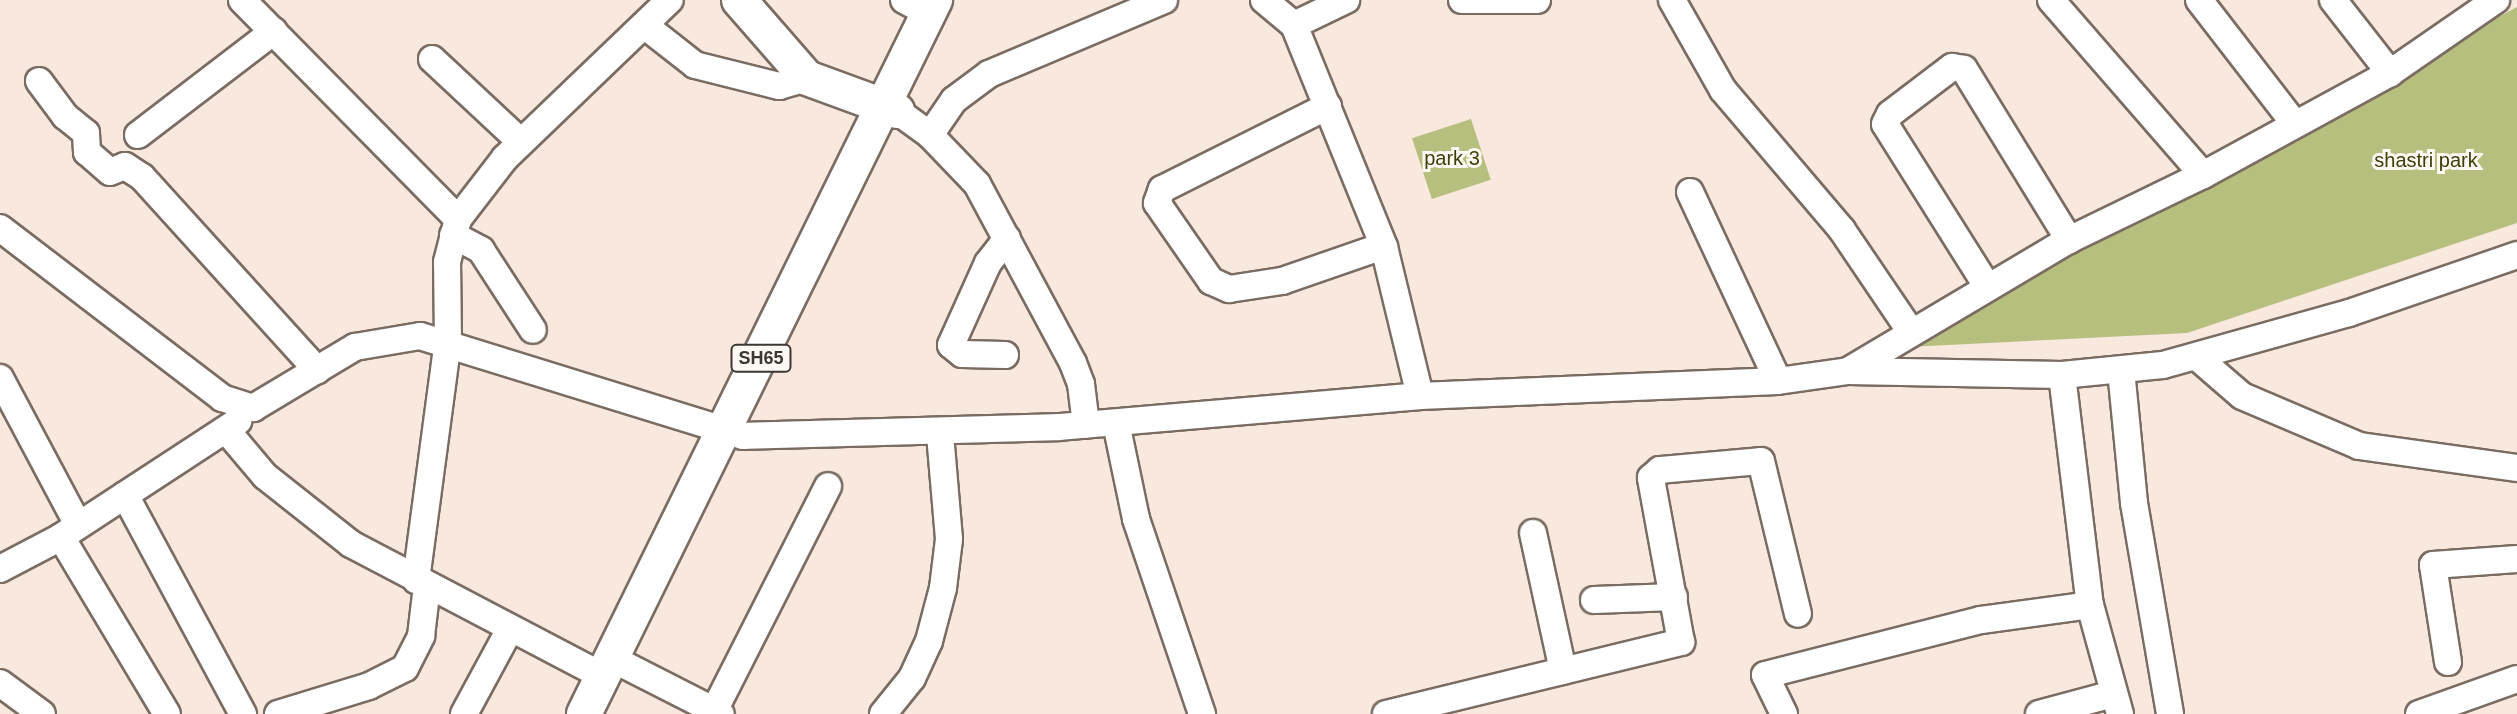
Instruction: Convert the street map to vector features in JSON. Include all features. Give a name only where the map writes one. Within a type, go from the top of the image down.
[{"type":"main road","points":[[739,0],[807,78],[890,109]]},
{"type":"main road","name":"SH65","points":[[584,714],[614,667],[734,434],[890,109],[930,3]]},
{"type":"main road","name":"SH65","points":[[605,714],[614,667]]},
{"type":"street","points":[[242,0],[455,227],[481,250],[533,330]]},
{"type":"street","points":[[278,714],[397,675],[421,636],[421,583],[448,341],[447,262],[455,227],[521,142],[670,0]]},
{"type":"street","points":[[930,135],[954,100],[989,74],[1164,0]]},
{"type":"street","points":[[1264,0],[1294,25],[1328,106],[1383,246],[1420,396]]},
{"type":"street","points":[[1294,25],[1346,0]]},
{"type":"street","points":[[1462,0],[1537,0]]},
{"type":"street","points":[[1672,0],[1723,90],[1842,230],[1911,332]]},
{"type":"street","points":[[2051,0],[2203,175]]},
{"type":"street","points":[[2199,0],[2294,123]]},
{"type":"street","points":[[1848,371],[2069,240],[2203,175],[2390,73],[2496,0]]},
{"type":"street","points":[[2346,4],[2390,73]]},
{"type":"street","points":[[644,25],[695,65],[779,86],[807,78]]},
{"type":"street","points":[[138,135],[274,31]]},
{"type":"street","points":[[432,59],[521,142]]},
{"type":"street","points":[[1987,286],[1885,124],[1890,114],[1952,67],[1964,69],[2069,240]]},
{"type":"street","points":[[39,81],[65,116],[86,133],[87,152],[110,172],[125,166],[142,177],[317,370]]},
{"type":"street","points":[[1328,106],[1162,189],[1157,203],[1211,281],[1229,289],[1282,281],[1383,246]]},
{"type":"street","points":[[890,109],[930,135],[977,184],[1073,363],[1086,425]]},
{"type":"street","points":[[1690,192],[1778,381]]},
{"type":"street","points":[[0,228],[222,398],[253,408]]},
{"type":"street","points":[[1005,355],[962,354],[951,345],[988,263],[1007,239]]},
{"type":"street","points":[[0,569],[70,531],[227,431],[253,408],[355,347],[389,338],[448,341],[734,434],[940,433],[1116,423],[1420,396],[1778,381],[1848,371],[2062,375],[2121,370],[2198,358],[2517,255]]},
{"type":"street","points":[[2198,358],[2242,396],[2359,446],[2517,468]]},
{"type":"street","points":[[2121,370],[2134,503],[2170,714]]},
{"type":"street","points":[[2039,714],[2116,704],[2090,605],[2062,375]]},
{"type":"street","points":[[0,378],[70,531],[167,714]]},
{"type":"street","points":[[1116,423],[1136,519],[1202,714]]},
{"type":"street","points":[[227,431],[294,501],[351,544],[510,629],[614,667],[717,712],[828,486]]},
{"type":"street","points":[[883,714],[918,666],[943,588],[949,539],[940,433]]},
{"type":"street","points":[[1386,714],[1435,708],[1563,671],[1681,642],[1652,474],[1754,460],[1765,471],[1798,614]]},
{"type":"street","points":[[125,495],[243,714]]},
{"type":"street","points":[[1533,533],[1563,671]]},
{"type":"street","points":[[2448,662],[2433,565],[2517,559]]},
{"type":"street","points":[[1594,600],[1674,597]]},
{"type":"street","points":[[1784,714],[1765,675],[1981,620],[2090,605]]},
{"type":"street","points":[[464,714],[510,629]]},
{"type":"street","points":[[2419,714],[2517,679]]},
{"type":"street","points":[[0,683],[42,714]]},
{"type":"green space","name":"shastri park","points":[[2517,7],[2517,223],[2187,333],[1887,348]]},
{"type":"green space","name":"park 3","points":[[1471,119],[1491,180],[1432,199],[1412,138]]}]
